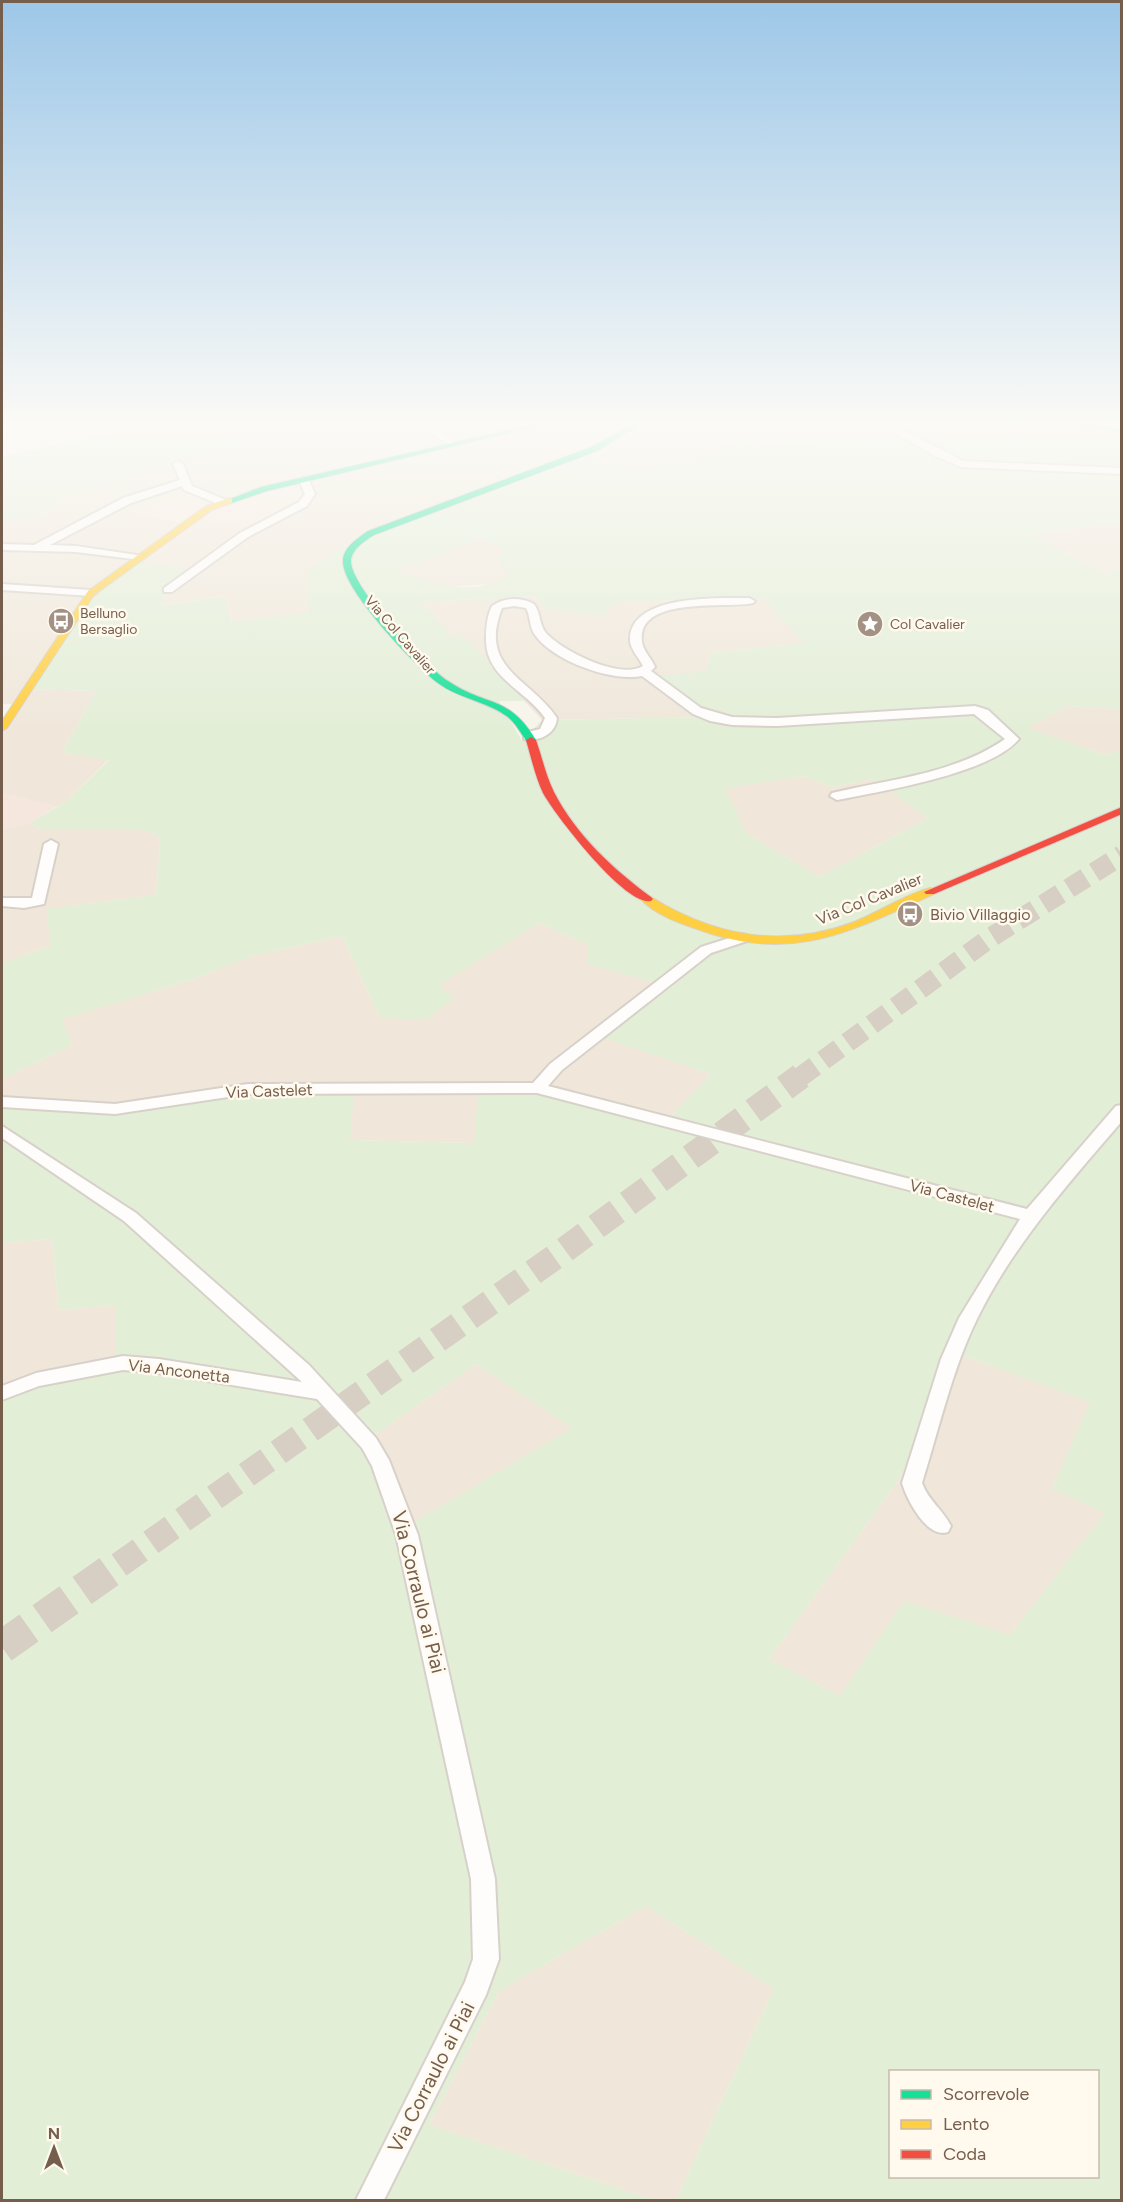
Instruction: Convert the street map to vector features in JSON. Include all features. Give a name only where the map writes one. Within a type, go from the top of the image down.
[{"type":"main road","points":[[2,728],[91,593],[182,526]]},
{"type":"main road","name":"Via Col Cavalier","points":[[390,526],[371,533],[359,541],[348,555],[348,567],[354,580],[401,640],[434,675],[451,688],[510,712],[520,720],[545,785],[555,803],[603,860],[642,896],[664,910],[710,929],[742,938],[783,941],[825,936],[1122,810]]},
{"type":"street","points":[[38,547],[78,526]]},
{"type":"street","points":[[168,590],[244,535],[262,526]]},
{"type":"street","points":[[2,547],[38,547],[137,558]]},
{"type":"street","points":[[2,587],[91,593]]},
{"type":"street","points":[[644,672],[649,665],[637,644],[637,631],[653,613],[687,603],[749,601]]},
{"type":"street","points":[[528,736],[546,731],[551,725],[551,718],[547,711],[493,661],[490,646],[498,606],[515,603],[530,607],[540,634],[576,659],[608,670],[630,674],[644,672],[697,711],[722,720],[777,722],[975,710],[984,713],[1013,738],[1006,745],[959,766],[837,796]]},
{"type":"street","points":[[2,902],[24,904],[39,901],[51,844]]},
{"type":"street","points":[[537,1088],[556,1067],[706,950],[742,938]]},
{"type":"street","name":"Via Castelet","points":[[2,1102],[115,1109],[248,1089],[537,1088],[1031,1216]]},
{"type":"street","points":[[941,1526],[916,1495],[912,1483],[914,1470],[951,1359],[968,1318],[1031,1216],[1122,1110]]},
{"type":"street","name":"Via Corraulo ai Piai","points":[[2,1131],[130,1217],[302,1370],[369,1443],[394,1494],[407,1535],[483,1879],[486,1959],[477,1986],[370,2200]]},
{"type":"street","name":"Via Anconetta","points":[[2,1393],[36,1380],[123,1363],[159,1366],[323,1393]]},
{"type":"shaded area","points":[[2,526],[244,526],[257,528],[254,526],[410,526],[307,571],[310,612],[232,622],[224,596],[159,606],[168,590],[25,689],[96,691],[62,752],[109,759],[67,801],[56,807],[2,793],[2,722],[14,704],[2,704]]},
{"type":"shaded area","points":[[1092,526],[1121,526],[1121,568],[1105,575],[1030,534]]},
{"type":"shaded area","points":[[481,539],[504,548],[509,576],[494,584],[444,587],[395,571],[455,545]]},
{"type":"shaded area","points":[[537,596],[616,602],[763,598],[805,643],[711,653],[706,671],[661,677],[711,717],[542,720],[462,635],[451,636],[420,602]]},
{"type":"shaded area","points":[[1067,706],[1121,709],[1121,750],[1106,755],[1026,728]]},
{"type":"shaded area","points":[[805,776],[832,787],[873,779],[928,818],[820,877],[746,833],[724,788]]},
{"type":"shaded area","points":[[2,793],[56,807],[30,823],[2,830]]},
{"type":"shaded area","points":[[30,823],[43,830],[140,830],[158,835],[160,842],[156,895],[47,909],[51,946],[2,963],[2,830]]},
{"type":"shaded area","points":[[539,923],[588,945],[588,964],[672,987],[604,1038],[711,1074],[662,1126],[536,1093],[474,1143],[349,1140],[353,1094],[286,1092],[54,1108],[2,1105],[2,1079],[72,1045],[61,1019],[191,980],[252,956],[342,936],[380,1018]]},
{"type":"shaded area","points":[[52,1239],[59,1310],[115,1305],[115,1359],[2,1396],[2,1243]]},
{"type":"shaded area","points":[[962,1355],[1091,1402],[1052,1489],[1106,1513],[1010,1635],[904,1602],[840,1696],[769,1659],[898,1481]]},
{"type":"shaded area","points":[[476,1364],[573,1428],[404,1529],[363,1443]]},
{"type":"shaded area","points":[[646,1906],[774,1989],[676,2200],[654,2200],[429,2125],[499,1991]]},
{"type":"green space","points":[[389,526],[1093,526],[1031,534],[1105,575],[1121,568],[1121,709],[1067,706],[1027,728],[1106,755],[1121,750],[1121,2200],[676,2200],[774,1989],[646,1906],[499,1991],[429,2125],[654,2200],[2,2200],[2,1396],[115,1359],[115,1305],[59,1310],[52,1239],[2,1243],[2,1105],[54,1108],[286,1092],[354,1094],[350,1140],[474,1143],[478,1092],[536,1093],[662,1126],[711,1074],[603,1038],[671,987],[588,964],[588,945],[539,923],[439,985],[454,998],[426,1020],[380,1018],[342,936],[252,956],[191,980],[62,1019],[72,1045],[2,1079],[2,963],[51,946],[46,909],[156,895],[160,842],[158,835],[140,830],[43,830],[30,823],[67,801],[109,760],[62,752],[96,691],[25,689],[73,611],[131,559],[194,570],[168,590],[160,606],[224,596],[232,622],[309,612],[307,571],[355,539]],"holes":[[[481,539],[504,548],[498,559],[509,576],[481,586],[467,587],[439,584],[396,571]],[[537,596],[544,608],[602,617],[616,602],[763,598],[804,643],[711,653],[706,671],[661,676],[710,717],[542,720],[522,741],[499,701],[526,701],[462,634],[451,636],[421,602]],[[805,776],[832,787],[873,779],[928,818],[820,877],[746,833],[725,788]],[[962,1355],[1090,1402],[1052,1489],[1105,1513],[1010,1635],[904,1601],[840,1696],[769,1659],[898,1481]],[[476,1364],[572,1428],[404,1528],[363,1443]]]},
{"type":"tunnel","points":[[799,1078],[990,938],[1122,855]]},
{"type":"tunnel","points":[[119,1565],[559,1254],[801,1076]]},
{"type":"tunnel","points":[[2,1647],[121,1563]]},
{"type":"traffic: fast","points":[[390,526],[371,533],[354,546],[348,554],[347,564],[360,591],[387,626],[431,673],[454,690],[502,708],[522,726],[531,740]]},
{"type":"traffic: slow","points":[[2,728],[91,593],[184,526]]},
{"type":"traffic: slow","points":[[647,899],[690,923],[714,931],[763,941],[788,941],[812,938],[848,928],[930,892]]},
{"type":"traffic: jam","points":[[531,740],[549,793],[568,823],[605,865],[647,899]]},
{"type":"traffic: jam","points":[[930,892],[1122,810]]},
{"type":"place","name":"Belluno Bersaglio","points":[[61,621]]},
{"type":"place","name":"Col Cavalier","points":[[870,624]]},
{"type":"place","name":"Bivio Villaggio","points":[[910,914]]}]
